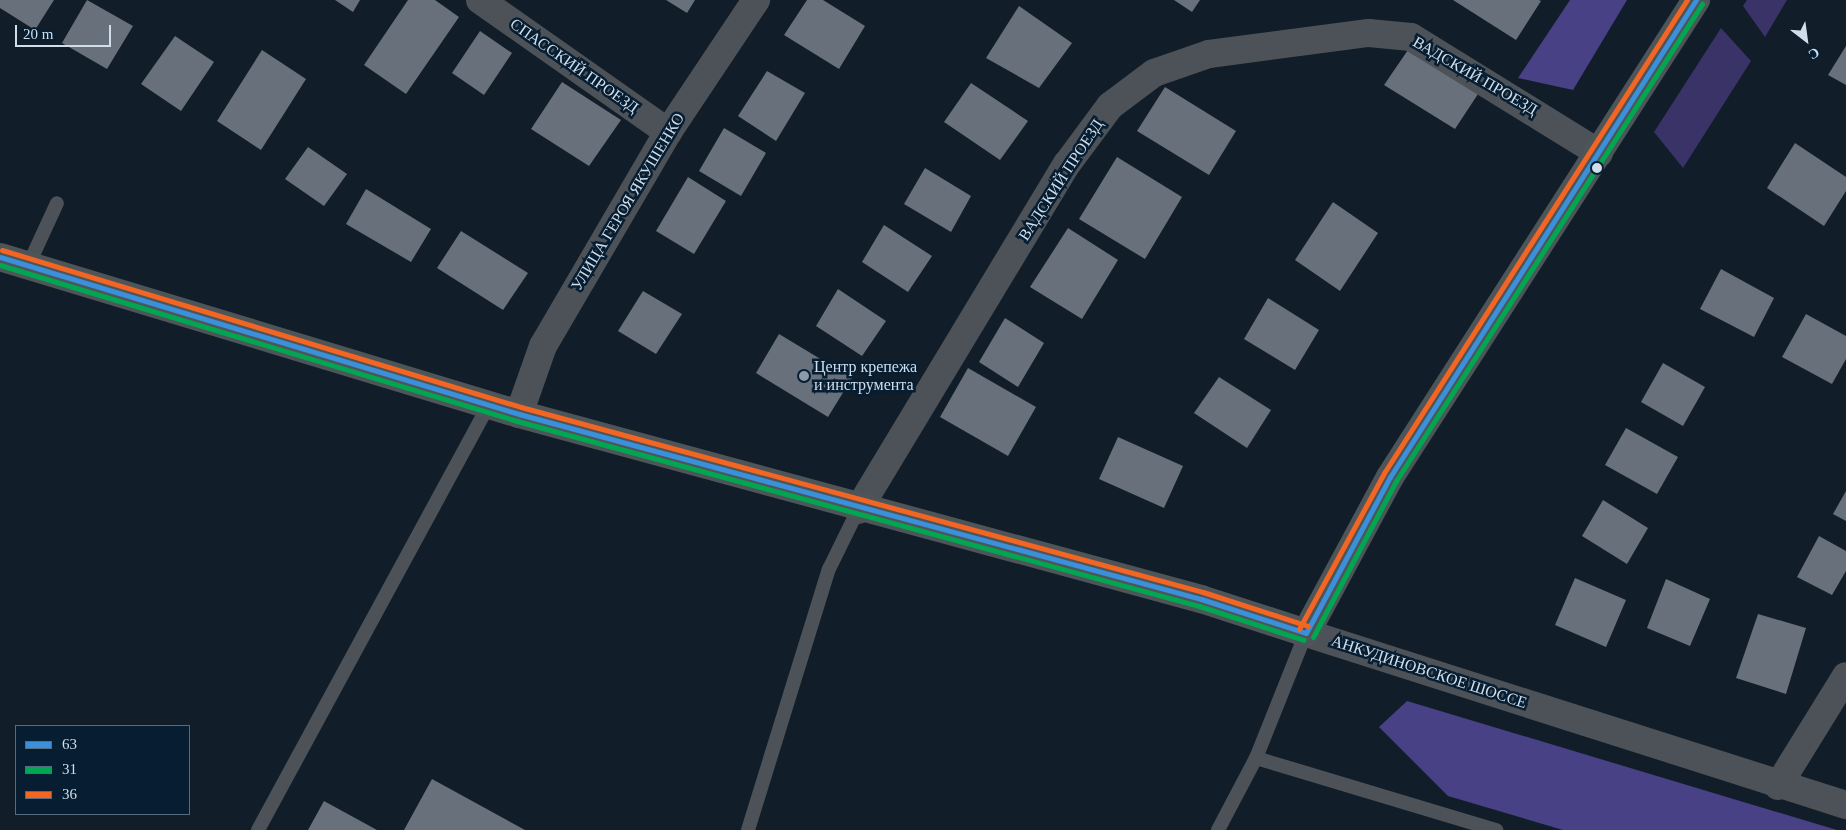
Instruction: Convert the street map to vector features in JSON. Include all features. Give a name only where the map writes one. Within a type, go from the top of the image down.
[{"type":"main road","points":[[1306,632],[1390,477],[1696,0]]},
{"type":"main road","name":"АНКУДИНОВСКОЕ ШОССЕ","points":[[0,257],[519,414],[858,510],[1201,599],[1306,632]]},
{"type":"street","name":"СПАССКИЙ ПРОЕЗД","points":[[480,0],[668,132]]},
{"type":"street","name":"УЛИЦА ГЕРОЯ ЯКУШЕНКО","points":[[519,414],[543,346],[668,132],[756,0]]},
{"type":"street","name":"ВАДСКИЙ ПРОЕЗД","points":[[858,510],[1067,164],[1110,106],[1154,73],[1209,54],[1369,33],[1411,38],[1599,153]]},
{"type":"street","name":"АНКУДИНОВСКОЕ ШОССЕ","points":[[1306,632],[1778,786],[1846,805]]},
{"type":"street","points":[[1778,786],[1846,676]]},
{"type":"lane","points":[[28,266],[57,203]]},
{"type":"lane","points":[[258,830],[489,405]]},
{"type":"lane","points":[[748,830],[829,570],[858,510]]},
{"type":"lane","points":[[1218,830],[1256,758],[1306,632]]},
{"type":"lane","points":[[1256,758],[1496,830]]},
{"type":"shaded area","points":[[1570,0],[1627,0],[1573,90],[1518,78]]},
{"type":"shaded area","points":[[1747,0],[1787,0],[1765,37],[1743,6]]},
{"type":"shaded area","points":[[1721,28],[1751,61],[1683,168],[1654,132]]},
{"type":"shaded area","points":[[1407,701],[1837,830],[1563,830],[1448,796],[1379,727]]},
{"type":"building","points":[[0,0],[54,0],[35,30],[0,8]]},
{"type":"building","points":[[87,0],[133,26],[107,69],[62,43]]},
{"type":"building","points":[[335,0],[360,0],[353,12]]},
{"type":"building","points":[[408,0],[435,0],[459,17],[406,94],[364,65]]},
{"type":"building","points":[[666,0],[695,0],[687,13]]},
{"type":"building","points":[[807,0],[823,0],[865,26],[839,69],[784,35]]},
{"type":"building","points":[[1174,0],[1200,0],[1192,12]]},
{"type":"building","points":[[1453,0],[1539,0],[1541,1],[1516,40]]},
{"type":"building","points":[[1019,6],[1072,43],[1039,88],[986,58]]},
{"type":"building","points":[[480,31],[512,53],[484,95],[452,73]]},
{"type":"building","points":[[175,36],[214,62],[181,111],[141,84]]},
{"type":"building","points":[[1846,46],[1846,85],[1828,75]]},
{"type":"building","points":[[1410,47],[1480,91],[1455,129],[1384,85]]},
{"type":"building","points":[[262,50],[306,79],[261,150],[217,121]]},
{"type":"building","points":[[767,71],[805,93],[776,141],[738,116]]},
{"type":"building","points":[[562,82],[621,120],[589,166],[531,129]]},
{"type":"building","points":[[971,83],[1028,121],[1000,160],[944,122]]},
{"type":"building","points":[[1165,87],[1236,131],[1209,175],[1137,131]]},
{"type":"building","points":[[724,128],[766,153],[741,196],[699,171]]},
{"type":"building","points":[[1795,143],[1846,177],[1846,191],[1824,226],[1767,188]]},
{"type":"building","points":[[308,147],[347,174],[324,206],[285,179]]},
{"type":"building","points":[[1117,157],[1182,197],[1145,259],[1079,219]]},
{"type":"building","points":[[925,168],[971,196],[951,232],[904,204]]},
{"type":"building","points":[[688,177],[726,201],[694,254],[656,231]]},
{"type":"building","points":[[366,189],[431,229],[411,262],[346,224]]},
{"type":"building","points":[[1333,202],[1378,233],[1340,291],[1295,260]]},
{"type":"building","points":[[884,225],[932,256],[908,292],[862,262]]},
{"type":"building","points":[[1068,228],[1118,260],[1082,319],[1030,287]]},
{"type":"building","points":[[461,231],[528,273],[503,310],[437,268]]},
{"type":"building","points":[[1721,269],[1774,298],[1754,337],[1700,309]]},
{"type":"building","points":[[838,289],[886,321],[862,356],[816,326]]},
{"type":"building","points":[[643,291],[682,314],[656,354],[618,331]]},
{"type":"building","points":[[1268,298],[1319,330],[1295,370],[1244,339]]},
{"type":"building","points":[[1806,314],[1846,336],[1846,359],[1832,384],[1782,357]]},
{"type":"building","points":[[1005,318],[1044,343],[1018,387],[979,362]]},
{"type":"building","name":"Центр крепежа и инструмента","points":[[779,334],[852,378],[828,417],[756,373]]},
{"type":"building","points":[[1663,363],[1705,387],[1683,426],[1641,402]]},
{"type":"building","points":[[968,368],[1036,407],[1008,456],[940,417]]},
{"type":"building","points":[[1219,377],[1271,410],[1247,448],[1194,413]]},
{"type":"building","points":[[1626,428],[1678,457],[1657,494],[1605,465]]},
{"type":"building","points":[[1118,437],[1183,466],[1164,508],[1099,479]]},
{"type":"building","points":[[1846,491],[1846,521],[1833,514]]},
{"type":"building","points":[[1603,500],[1648,528],[1627,564],[1582,536]]},
{"type":"building","points":[[1819,536],[1846,551],[1846,571],[1832,595],[1797,577]]},
{"type":"building","points":[[1575,578],[1626,600],[1606,647],[1555,625]]},
{"type":"building","points":[[1666,579],[1710,599],[1690,646],[1647,628]]},
{"type":"building","points":[[1758,614],[1806,628],[1786,694],[1736,678]]},
{"type":"building","points":[[432,779],[525,830],[404,830]]},
{"type":"building","points":[[324,801],[377,830],[308,830]]},
{"type":"transit line","name":"36","points":[[1299,629],[1384,473],[1687,0]]},
{"type":"transit line","name":"63","points":[[1306,633],[1390,477],[1696,0]]},
{"type":"transit line","name":"31","points":[[1313,637],[1396,481],[1702,4]]},
{"type":"transit line","name":"36","points":[[2,250],[521,407],[1203,592],[1308,626]]},
{"type":"transit line","name":"63","points":[[0,257],[519,414],[1201,599],[1306,633]]},
{"type":"transit line","name":"31","points":[[0,265],[517,421],[1199,606],[1304,640]]},
{"type":"place","name":"Центр крепежа и инструмента","points":[[804,376]]}]
